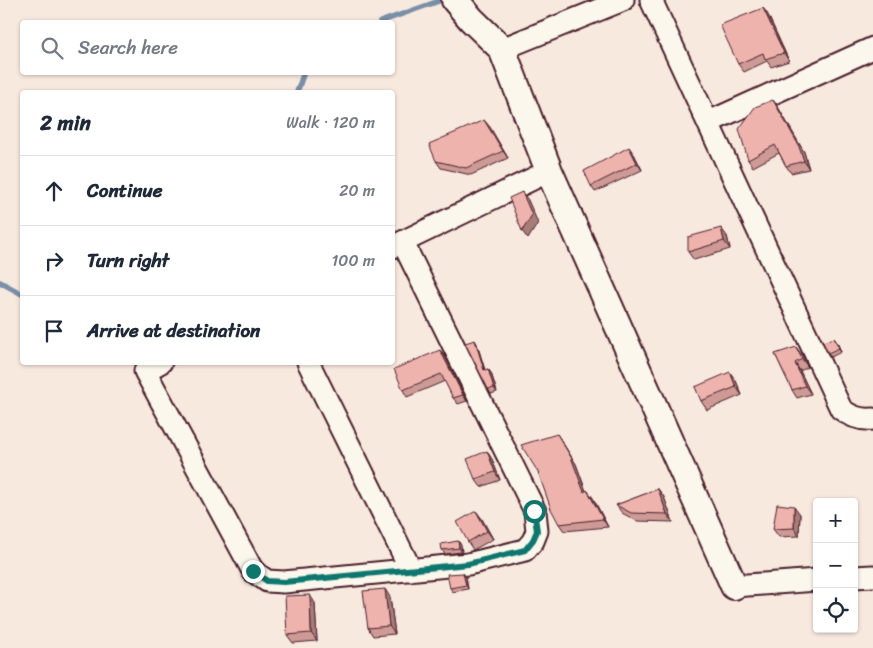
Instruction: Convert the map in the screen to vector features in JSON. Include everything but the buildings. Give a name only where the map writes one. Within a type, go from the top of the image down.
[{"type":"street","points":[[455,0],[471,19],[502,49],[549,171],[734,586],[813,580]]},
{"type":"street","points":[[502,49],[623,0]]},
{"type":"street","points":[[651,0],[841,409],[856,417],[873,419]]},
{"type":"street","points":[[709,122],[873,48]]},
{"type":"street","points":[[156,365],[145,371],[253,571],[267,581],[284,582],[468,564],[525,550],[533,540],[537,522],[534,511],[398,245],[549,171]]},
{"type":"street","points":[[309,365],[411,570]]},
{"type":"street","points":[[858,577],[873,576]]},
{"type":"waterway","points":[[386,20],[439,1]]},
{"type":"waterway","points":[[298,90],[303,75]]},
{"type":"waterway","points":[[0,282],[20,293]]},
{"type":"route","points":[[253,571],[267,581],[284,582],[468,564],[525,550],[537,531],[534,511]]}]
